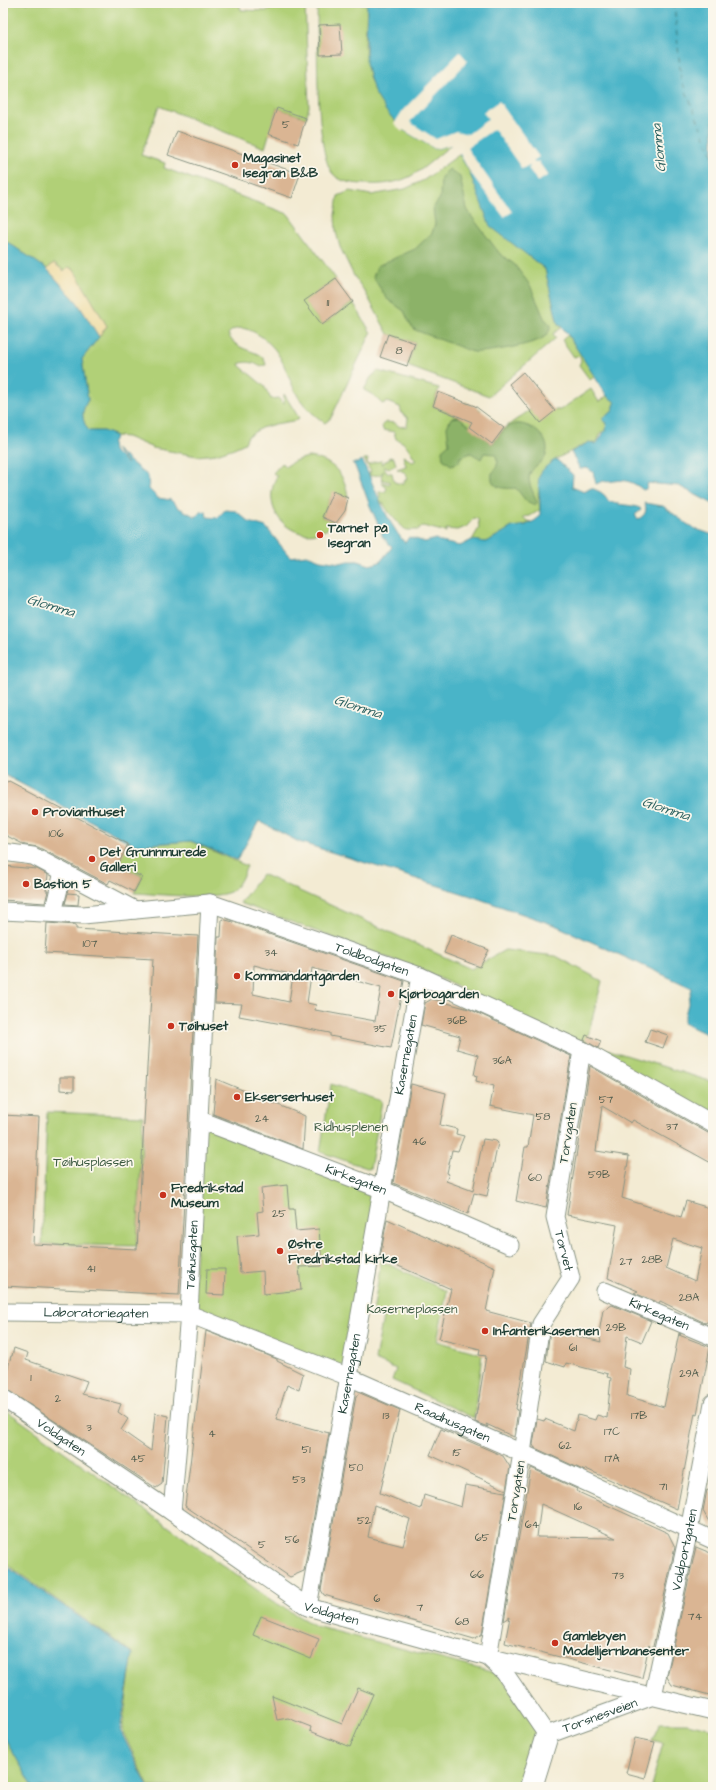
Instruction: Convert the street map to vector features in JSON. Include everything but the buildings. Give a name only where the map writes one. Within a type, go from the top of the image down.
[{"type":"street","points":[[3,852],[33,856],[135,910]]},
{"type":"street","points":[[53,913],[63,872]]},
{"type":"street","name":"Toldbodgaten","points":[[3,911],[84,915],[210,902],[420,976],[582,1050],[707,1121]]},
{"type":"street","name":"Tøihusgaten","points":[[172,1512],[189,1314],[210,902]]},
{"type":"street","name":"Kasernegaten","points":[[308,1607],[420,976]]},
{"type":"street","name":"Torvgaten","points":[[555,1217],[582,1050]]},
{"type":"street","name":"Kirkegaten","points":[[200,1120],[381,1189],[510,1245]]},
{"type":"street","name":"Torvet","points":[[541,1324],[571,1278],[555,1217]]},
{"type":"street","name":"Kirkegaten","points":[[604,1291],[713,1337]]},
{"type":"street","name":"Laboratoriegaten","points":[[3,1312],[189,1314]]},
{"type":"street","name":"Raadhusgaten","points":[[189,1314],[349,1377],[522,1453],[713,1540]]},
{"type":"street","name":"Torvgaten","points":[[488,1657],[522,1453],[541,1324]]},
{"type":"street","name":"Voldgaten","points":[[3,1398],[172,1512],[308,1607],[488,1657],[713,1711]]},
{"type":"street","name":"Voldportgaten","points":[[653,1696],[689,1530],[713,1403]]},
{"type":"street","name":"Torsnesveien","points":[[488,1657],[504,1672],[547,1735]]},
{"type":"street","name":"Torsnesveien","points":[[547,1735],[653,1696]]},
{"type":"street","name":"Torsnesveien","points":[[531,1787],[547,1735]]},
{"type":"green space","points":[[3,3],[239,3],[241,10],[266,11],[271,8],[272,3],[305,3],[309,107],[306,118],[277,108],[265,148],[159,106],[141,155],[165,163],[164,168],[288,214],[336,279],[305,301],[322,325],[353,302],[371,333],[331,418],[325,423],[311,412],[299,398],[283,362],[272,346],[254,332],[240,328],[228,334],[232,341],[260,356],[264,359],[266,365],[259,366],[247,362],[239,364],[240,366],[264,386],[271,399],[278,398],[284,404],[284,394],[299,418],[298,420],[261,428],[248,436],[245,443],[234,448],[216,454],[197,456],[153,448],[127,437],[116,436],[103,431],[89,431],[83,419],[84,408],[88,400],[82,359],[107,326],[72,268],[65,271],[54,263],[47,269],[3,239]]},
{"type":"green space","points":[[317,3],[367,4],[365,46],[369,76],[376,95],[395,122],[452,145],[411,176],[395,182],[384,184],[358,184],[340,179],[333,174],[327,162],[320,119],[317,66]]},
{"type":"green space","points":[[460,154],[469,171],[527,255],[545,269],[558,324],[562,327],[553,334],[556,338],[489,396],[407,366],[415,343],[388,334],[365,292],[354,276],[340,247],[336,232],[335,215],[338,196],[350,191],[371,195],[405,189],[424,180]]},
{"type":"green space","points":[[449,169],[460,177],[467,209],[472,217],[500,254],[514,264],[530,285],[544,318],[551,325],[550,329],[543,338],[509,348],[473,352],[415,330],[410,324],[404,311],[387,299],[373,277],[377,266],[415,249],[432,233],[435,224],[433,208],[440,198],[441,177]]},
{"type":"green space","points":[[568,335],[595,376],[590,380],[579,365],[581,361],[580,357],[574,357],[562,340]]},
{"type":"green space","points":[[378,371],[439,388],[433,406],[459,417],[465,402],[481,410],[469,427],[492,444],[504,428],[530,410],[560,410],[591,389],[599,402],[607,396],[615,402],[613,411],[603,418],[603,420],[607,423],[606,430],[601,433],[596,444],[589,442],[556,459],[538,493],[540,510],[530,516],[523,517],[531,522],[520,527],[512,527],[485,542],[472,540],[479,528],[478,519],[474,518],[466,527],[457,530],[446,529],[446,532],[423,526],[418,530],[406,530],[393,518],[383,503],[380,504],[378,498],[380,497],[379,492],[385,492],[387,488],[381,483],[389,484],[391,482],[382,480],[383,478],[381,476],[384,471],[379,475],[370,476],[369,473],[371,472],[364,459],[368,459],[367,463],[369,465],[374,462],[382,461],[381,464],[384,463],[385,461],[389,460],[389,457],[394,458],[396,465],[390,468],[383,466],[388,473],[392,473],[394,482],[402,484],[407,478],[406,473],[397,469],[406,466],[403,456],[413,462],[416,460],[406,445],[396,439],[394,432],[383,430],[382,425],[386,422],[395,423],[400,427],[407,426],[408,419],[402,414],[400,407],[387,402],[382,404],[373,395],[364,390],[371,377]]},
{"type":"green space","points":[[459,417],[492,444],[505,429],[515,424],[526,425],[541,435],[546,445],[546,455],[529,475],[530,486],[537,503],[535,505],[526,501],[516,488],[503,488],[495,485],[492,478],[492,473],[498,462],[495,454],[484,453],[481,459],[471,453],[459,458],[461,460],[458,463],[451,465],[443,459],[442,450],[449,444],[447,427],[451,418]]},
{"type":"green space","points":[[308,457],[324,461],[336,469],[341,475],[347,489],[348,498],[333,492],[322,517],[336,523],[323,531],[309,534],[297,532],[286,525],[277,516],[273,504],[272,490],[277,476],[273,473],[282,463],[285,467],[294,461]]},
{"type":"green space","points":[[190,841],[247,866],[233,890],[210,896],[134,893],[142,876],[118,864],[128,842],[135,846]]},
{"type":"green space","points":[[262,874],[471,969],[505,950],[556,956],[602,981],[585,1047],[424,971],[240,903]]},
{"type":"green space","points":[[590,1044],[713,1082],[713,1112],[710,1113],[589,1049]]},
{"type":"green space","name":"Ridhusplenen","points":[[331,1084],[382,1101],[370,1169],[320,1152]]},
{"type":"green space","name":"Tøihusplassen","points":[[47,1112],[143,1116],[137,1246],[42,1244]]},
{"type":"green space","points":[[204,1125],[377,1192],[344,1370],[192,1314]]},
{"type":"green space","name":"Kaserneplassen","points":[[381,1261],[447,1291],[437,1341],[482,1354],[474,1418],[392,1380],[396,1369],[375,1360],[383,1317],[373,1313]]},
{"type":"green space","points":[[3,1408],[271,1600],[315,1626],[499,1674],[543,1732],[527,1787],[149,1787],[122,1730],[133,1653],[3,1562]]},
{"type":"green space","points":[[660,1723],[687,1723],[713,1729],[713,1787],[651,1787],[663,1743],[652,1740]]},
{"type":"green space","points":[[3,1735],[33,1787],[3,1787]]},
{"type":"sand","points":[[54,263],[64,271],[69,267],[74,270],[107,326],[99,337],[77,302],[47,269]]},
{"type":"water","name":"Glomma","points":[[367,3],[713,3],[713,504],[679,486],[648,483],[646,489],[643,490],[633,483],[625,481],[603,481],[596,484],[593,472],[587,468],[580,469],[571,452],[589,442],[596,444],[598,442],[606,430],[607,423],[603,420],[603,418],[613,411],[615,402],[607,396],[568,335],[558,324],[545,269],[490,226],[469,171],[459,154],[452,145],[435,149],[403,130],[386,111],[374,92],[366,63]]},
{"type":"water","name":"Glomma","points":[[3,239],[47,269],[77,302],[99,337],[82,359],[88,400],[84,408],[83,419],[89,431],[103,431],[116,436],[112,443],[113,451],[128,464],[115,449],[148,476],[149,489],[158,498],[171,500],[179,508],[196,517],[201,511],[206,512],[207,517],[217,518],[225,510],[236,511],[249,522],[266,527],[290,557],[307,555],[320,560],[340,563],[358,561],[370,565],[380,562],[392,547],[382,536],[355,466],[352,463],[358,463],[362,460],[391,524],[405,543],[409,537],[425,542],[436,539],[441,542],[460,546],[472,540],[485,542],[512,527],[526,525],[536,520],[540,514],[539,477],[544,469],[556,459],[573,475],[572,487],[584,492],[591,488],[603,494],[608,501],[616,504],[640,508],[641,510],[635,515],[638,519],[645,512],[646,508],[644,503],[663,506],[687,524],[713,535],[713,1037],[683,1023],[692,988],[557,926],[471,896],[299,842],[259,821],[237,860],[191,841],[135,845],[3,774]]},
{"type":"water","points":[[3,1564],[133,1654],[120,1730],[148,1787],[33,1787],[3,1735]]},
{"type":"pier","points":[[460,52],[468,61],[410,122],[436,139],[456,131],[468,134],[488,119],[483,112],[499,101],[539,157],[533,161],[535,163],[538,161],[548,175],[538,182],[528,168],[530,167],[529,165],[522,169],[494,129],[467,148],[512,212],[504,217],[469,171],[460,154],[458,155],[451,147],[447,148],[451,145],[435,149],[403,130],[402,132],[394,124],[403,110]]},
{"type":"ferry route","points":[[674,3],[681,79],[713,157]]},
{"type":"place","name":"Magasinet Isegran B&B","points":[[235,165]]},
{"type":"place","name":"Tårnet på Isegran","points":[[320,535]]},
{"type":"place","name":"Provianthuset","points":[[35,812]]},
{"type":"place","name":"Det Grunnmurede Galleri","points":[[92,859]]},
{"type":"place","name":"Bastion 5","points":[[26,884]]},
{"type":"place","name":"Kommandantgården","points":[[237,976]]},
{"type":"place","name":"Kjørbogården","points":[[391,994]]},
{"type":"place","name":"Tøihuset","points":[[171,1026]]},
{"type":"place","name":"Ekserserhuset","points":[[237,1097]]},
{"type":"place","name":"Fredrikstad Museum","points":[[163,1195]]},
{"type":"place","name":"Østre Fredrikstad kirke","points":[[280,1251]]},
{"type":"place","name":"Infanterikasernen","points":[[485,1331]]},
{"type":"place","name":"Gamlebyen Modelljernbanesenter","points":[[555,1643]]}]
